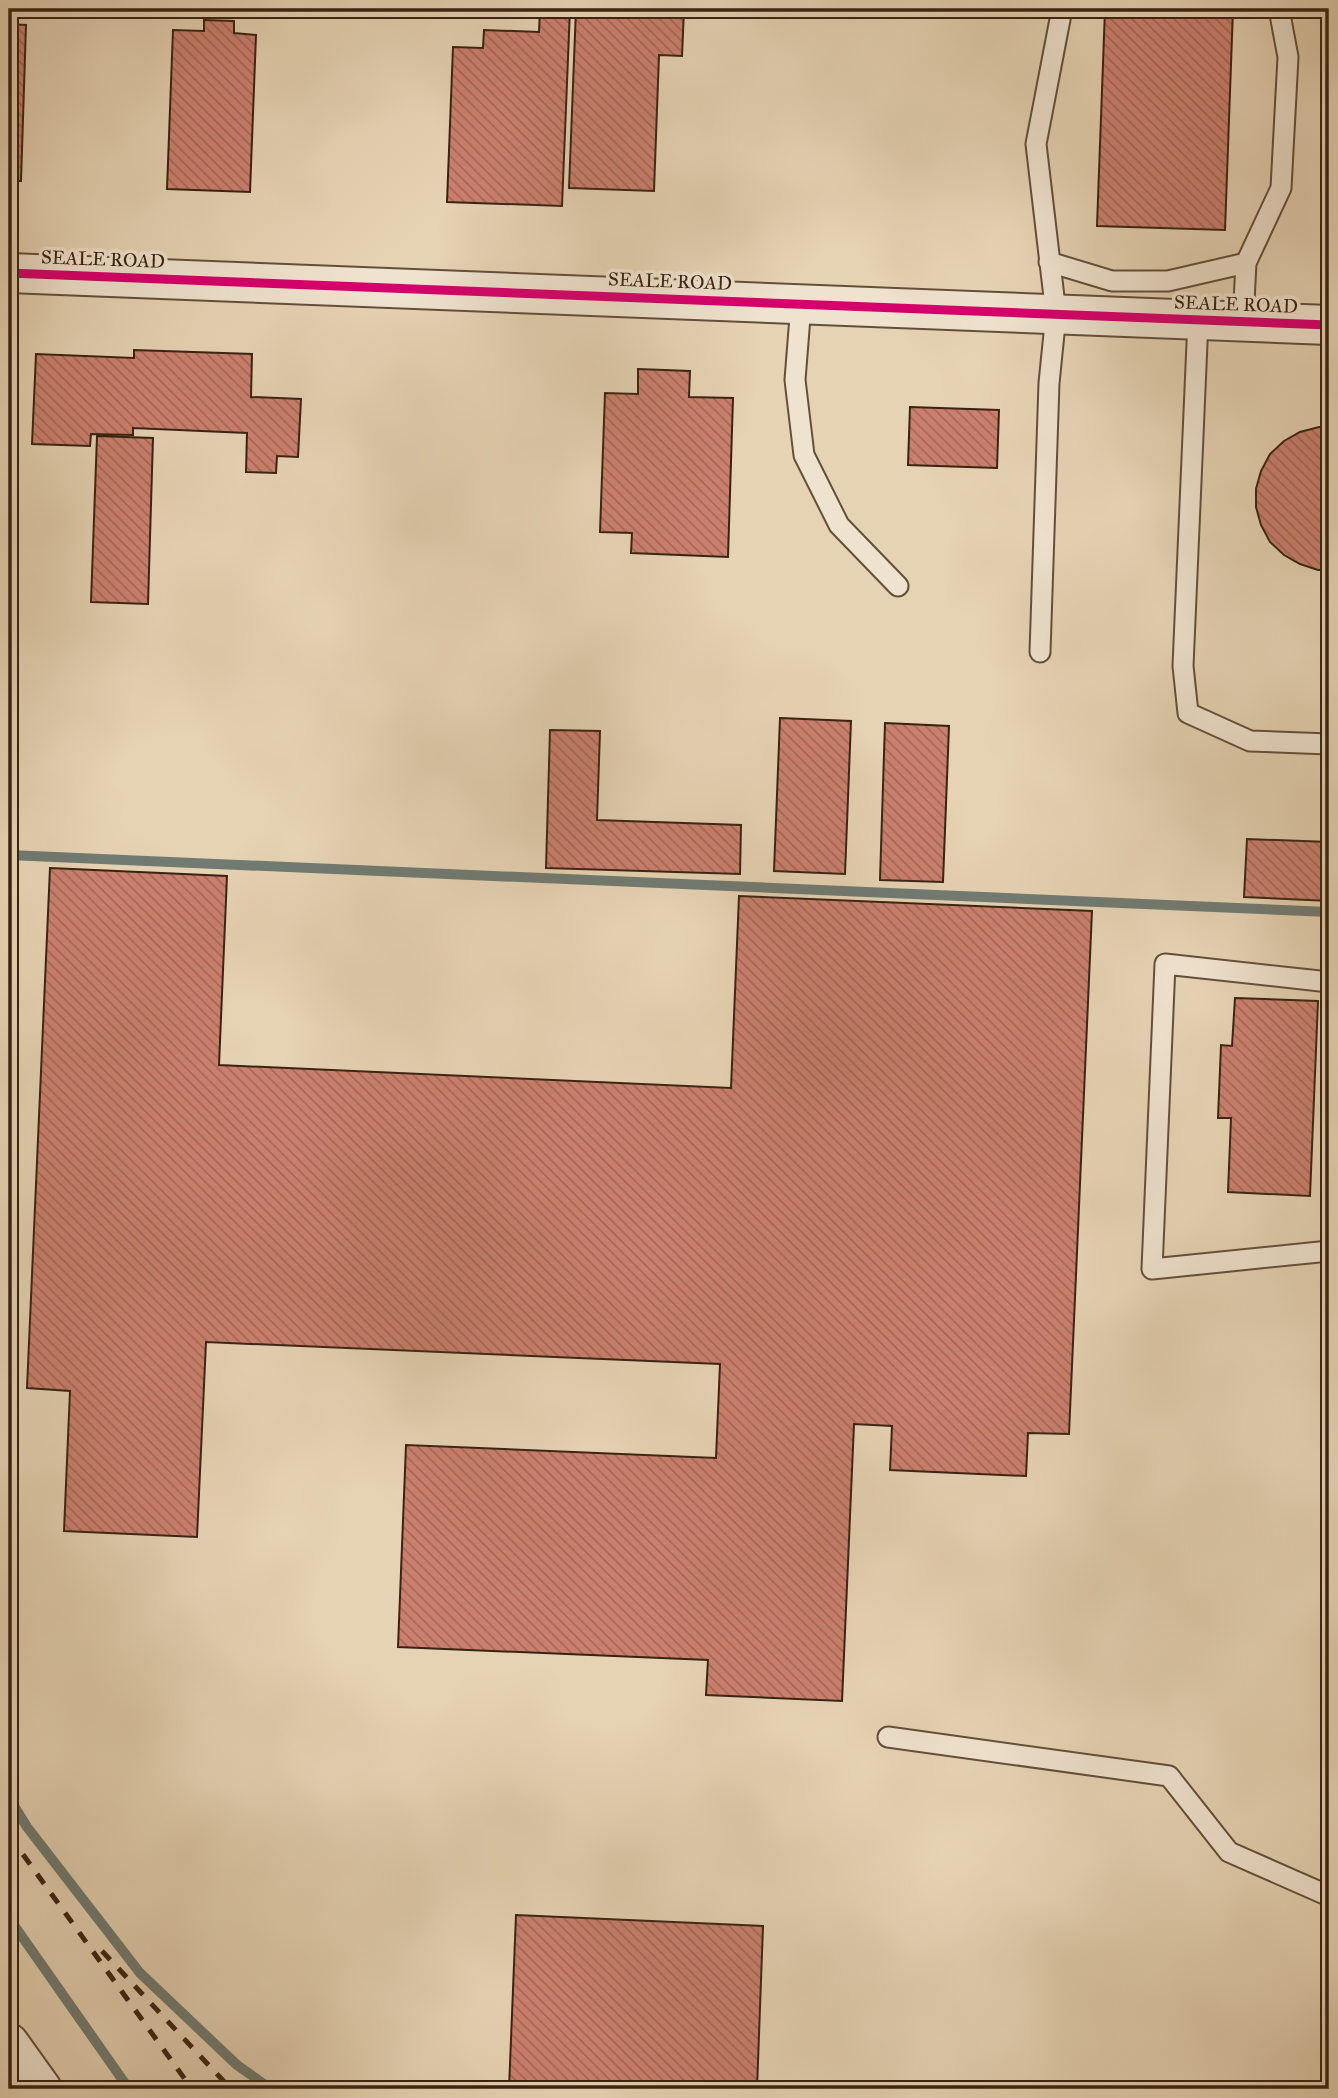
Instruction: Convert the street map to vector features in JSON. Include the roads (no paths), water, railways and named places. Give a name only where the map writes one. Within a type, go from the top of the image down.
[{"type":"street","name":"SEALE ROAD","points":[[9,273],[1329,325]]},
{"type":"street","points":[[9,2043],[42,2089]]},
{"type":"lane","points":[[1040,652],[1049,383],[1056,314],[1036,144],[1062,9]]},
{"type":"lane","points":[[1243,321],[1246,263],[1281,188],[1288,57],[1279,9]]},
{"type":"lane","points":[[1049,262],[1112,281],[1168,281],[1246,263]]},
{"type":"lane","points":[[801,304],[795,380],[804,455],[839,525],[898,586]]},
{"type":"lane","points":[[1198,320],[1183,666],[1188,713],[1250,741],[1329,744]]},
{"type":"lane","points":[[1329,982],[1165,964],[1152,1269],[1329,1251]]},
{"type":"lane","points":[[888,1737],[1169,1776],[1229,1852],[1329,1896]]},
{"type":"waterway","points":[[9,855],[1329,912]]},
{"type":"waterway","points":[[9,1798],[27,1827],[140,1973],[237,2065],[271,2089]]},
{"type":"waterway","points":[[9,1918],[129,2089]]},
{"type":"railway","points":[[9,1835],[192,2089]]},
{"type":"railway","points":[[102,1951],[231,2089]]}]
